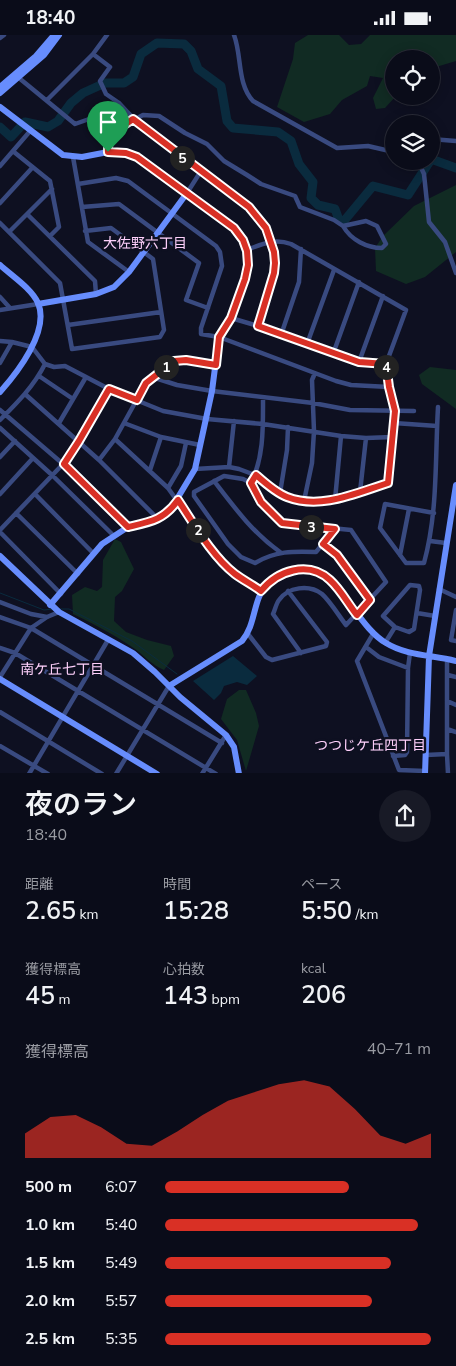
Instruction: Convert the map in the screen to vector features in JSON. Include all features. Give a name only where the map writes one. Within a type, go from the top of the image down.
[{"type":"street","points":[[0,38],[4,35]]},
{"type":"street","points":[[0,87],[36,56],[54,35]]},
{"type":"street","points":[[0,93],[44,55],[59,35]]},
{"type":"street","points":[[47,100],[93,54],[108,35]]},
{"type":"street","points":[[234,35],[244,82],[253,101],[337,148],[368,146],[385,150]]},
{"type":"street","points":[[93,54],[110,67],[100,81],[106,94],[119,103],[133,119],[249,207],[261,221],[271,241],[275,263],[274,273],[258,326]]},
{"type":"street","points":[[19,78],[75,124],[92,118],[113,117],[116,115],[119,103]]},
{"type":"street","points":[[0,107],[63,155],[82,157],[108,152],[126,153],[137,157],[234,228],[243,240],[247,251],[248,265],[245,279],[231,318],[219,337],[212,391],[194,469],[178,500],[171,509],[158,519],[128,527],[113,535],[93,553],[78,574],[50,605]]},
{"type":"street","points":[[108,152],[107,144],[112,134],[118,128],[143,115],[160,116],[185,133],[207,144],[224,161],[254,180],[295,196],[300,207],[334,220],[354,238],[371,248],[382,248],[386,243],[377,226],[366,221],[342,226]]},
{"type":"street","points":[[0,166],[14,152],[30,129]]},
{"type":"street","points":[[440,140],[456,141]]},
{"type":"street","points":[[14,152],[32,169],[50,181],[59,227],[50,236]]},
{"type":"street","points":[[73,157],[88,242],[129,272]]},
{"type":"street","points":[[0,203],[32,169]]},
{"type":"street","points":[[422,170],[429,222],[445,242],[456,273]]},
{"type":"street","points":[[0,310],[64,301],[96,294],[114,287],[145,252],[201,171]]},
{"type":"street","points":[[78,184],[116,178],[128,181],[216,246],[220,252],[222,267],[200,331],[202,333],[219,337],[351,385],[389,387]]},
{"type":"street","points":[[9,231],[52,189]]},
{"type":"street","points":[[82,207],[119,204],[199,263],[186,300],[208,308]]},
{"type":"street","points":[[27,214],[94,281],[96,294]]},
{"type":"street","points":[[0,223],[60,283],[72,349],[160,337],[164,330],[153,259],[111,228],[85,231]]},
{"type":"street","points":[[194,469],[229,467],[256,475],[287,497],[314,503],[335,500],[388,483],[395,411],[386,364],[406,310],[359,282],[334,270],[301,249],[281,240],[271,241],[247,251]]},
{"type":"street","points":[[281,335],[299,282],[301,249]]},
{"type":"street","points":[[0,265],[24,286],[38,304],[40,326],[32,347],[14,376],[0,392]]},
{"type":"street","points":[[307,344],[334,270]]},
{"type":"street","points":[[333,354],[359,282]]},
{"type":"street","points":[[359,362],[383,296]]},
{"type":"street","points":[[0,297],[10,308]]},
{"type":"street","points":[[68,325],[161,312]]},
{"type":"street","points":[[231,318],[359,362],[386,364]]},
{"type":"street","points":[[0,341],[32,347],[45,364],[54,367],[65,366],[109,389],[164,411],[206,419],[288,427],[341,436],[366,438],[392,437]]},
{"type":"street","points":[[0,363],[12,342]]},
{"type":"street","points":[[99,460],[115,439],[146,383],[152,377],[174,361],[186,360],[216,365]]},
{"type":"street","points":[[0,420],[25,394],[39,376],[45,364]]},
{"type":"street","points":[[304,501],[312,463],[314,431],[312,380],[315,373]]},
{"type":"street","points":[[39,376],[73,399]]},
{"type":"street","points":[[59,423],[86,377]]},
{"type":"street","points":[[152,377],[177,385],[212,391],[313,403],[350,410],[414,411]]},
{"type":"street","points":[[61,593],[0,531],[64,464],[109,389]]},
{"type":"street","points":[[25,394],[79,441],[158,519]]},
{"type":"street","points":[[251,483],[260,465],[263,398]]},
{"type":"street","points":[[434,513],[384,505],[380,529],[406,563],[424,563],[430,541],[434,513],[438,407]]},
{"type":"street","points":[[0,410],[6,413],[64,464],[128,527]]},
{"type":"street","points":[[229,467],[234,421]]},
{"type":"street","points":[[124,423],[161,437],[200,445]]},
{"type":"street","points":[[394,423],[437,426]]},
{"type":"street","points":[[280,493],[287,450],[288,427]]},
{"type":"street","points":[[0,428],[52,475],[113,535]]},
{"type":"street","points":[[335,500],[341,436]]},
{"type":"street","points":[[150,470],[161,437]]},
{"type":"street","points":[[360,492],[366,438]]},
{"type":"street","points":[[115,439],[168,488],[205,540],[235,574],[261,591]]},
{"type":"street","points":[[0,457],[15,441]]},
{"type":"street","points":[[168,488],[181,466],[186,443]]},
{"type":"street","points":[[0,494],[33,458]]},
{"type":"street","points":[[301,653],[273,614],[280,599],[288,591],[298,588],[309,588],[321,594],[346,625],[386,582],[351,530],[282,523],[261,502],[251,483],[243,479],[224,476],[194,492],[194,496],[228,544],[241,557],[255,563],[280,552],[316,552],[335,529]]},
{"type":"street","points":[[214,481],[247,523],[265,542],[280,552]]},
{"type":"street","points":[[373,634],[356,661],[399,771],[425,772],[428,656],[456,485]]},
{"type":"street","points":[[35,494],[93,553]]},
{"type":"street","points":[[400,555],[408,509]]},
{"type":"street","points":[[16,513],[78,574]]},
{"type":"street","points":[[430,541],[446,543]]},
{"type":"street","points":[[323,544],[337,555],[370,600]]},
{"type":"street","points":[[0,557],[59,612],[134,653],[226,735],[234,747],[239,773]]},
{"type":"street","points":[[116,773],[169,686],[235,647],[248,634],[261,591],[269,581],[280,574],[304,569],[316,572],[329,579],[373,634],[385,643],[410,653],[456,661]]},
{"type":"street","points":[[410,585],[419,586],[420,590],[417,613],[414,629],[409,632],[395,627],[383,616],[410,585]]},
{"type":"street","points":[[438,589],[456,597]]},
{"type":"street","points":[[248,634],[269,659],[276,659],[326,646],[327,642],[288,591]]},
{"type":"street","points":[[0,603],[31,614],[48,617]]},
{"type":"street","points":[[456,610],[451,640],[456,641]]},
{"type":"street","points":[[59,612],[31,628],[0,678],[127,756],[146,771],[157,773]]},
{"type":"street","points":[[417,613],[435,616]]},
{"type":"street","points":[[0,617],[31,628],[92,667],[222,743]]},
{"type":"street","points":[[385,643],[395,627]]},
{"type":"street","points":[[29,773],[108,640]]},
{"type":"street","points":[[0,647],[16,653],[216,773]]},
{"type":"street","points":[[366,647],[379,657],[408,668]]},
{"type":"street","points":[[393,756],[405,755],[407,752],[408,668],[410,653]]},
{"type":"street","points":[[447,659],[448,773]]},
{"type":"street","points":[[448,675],[456,677]]},
{"type":"street","points":[[447,701],[456,705]]},
{"type":"street","points":[[0,712],[102,773]]},
{"type":"street","points":[[447,729],[456,732]]},
{"type":"street","points":[[202,773],[226,735]]},
{"type":"street","points":[[0,746],[48,773]]},
{"type":"street","points":[[426,755],[447,754]]},
{"type":"green space","points":[[308,35],[339,35],[349,45],[361,44],[370,35],[456,35],[456,61],[440,66],[440,50],[385,50],[385,105],[388,105],[385,108],[376,109],[373,98],[383,78],[370,76],[367,86],[342,100],[330,114],[304,122],[277,107],[293,59],[295,43]]},
{"type":"green space","points":[[456,185],[456,252],[425,277],[406,284],[376,271],[375,248],[383,236],[414,206]]},
{"type":"green space","points":[[430,367],[456,370],[456,409],[422,384],[419,375]]},
{"type":"green space","points":[[115,539],[121,542],[134,569],[122,591],[115,597],[114,621],[126,632],[171,646],[174,656],[164,670],[118,638],[73,614],[72,595],[85,587],[97,591],[102,587],[103,560]]},
{"type":"green space","points":[[239,690],[246,690],[256,713],[259,726],[246,771],[237,740],[221,719],[227,699]]},
{"type":"water","points":[[233,656],[257,676],[247,685],[237,682],[224,686],[221,693],[214,700],[193,681]]},
{"type":"waterway","points":[[0,127],[11,137],[25,122],[48,127],[58,121],[71,103],[83,93],[105,83],[124,83],[133,77],[141,54],[157,43],[184,44],[191,51],[198,69],[221,86],[227,121],[233,128],[278,132],[291,141],[299,164],[313,182],[311,198],[318,205],[335,209],[339,220],[344,221],[373,186],[408,195],[424,170]]},
{"type":"waterway","points":[[440,162],[456,168]]},
{"type":"waterway","points":[[0,593],[44,610],[53,609]]},
{"type":"waterway","points":[[59,609],[69,609],[132,641],[177,674]]},
{"type":"district","name":"大佐野六丁目","points":[[145,243]]},
{"type":"district","name":"南ケ丘七丁目","points":[[62,669]]},
{"type":"district","name":"つつじケ丘四丁目","points":[[370,745]]},
{"type":"route","points":[[133,119],[249,207],[256,215],[266,228],[274,252],[275,263],[274,273],[258,326],[359,362],[386,364],[395,411],[388,483],[335,500],[314,503],[287,497],[256,475],[251,483],[261,502],[282,523],[335,529],[323,544],[337,555],[370,600],[357,615],[329,579],[316,572],[304,569],[280,574],[269,581],[261,591],[235,574],[221,559],[205,540],[178,500],[171,509],[158,519],[128,527],[64,464],[109,389],[137,400],[146,383],[174,361],[186,360],[216,365],[219,337],[231,318],[248,265],[247,251],[243,240],[234,228],[137,157],[126,153],[108,152],[107,144],[112,134],[133,119]]}]
